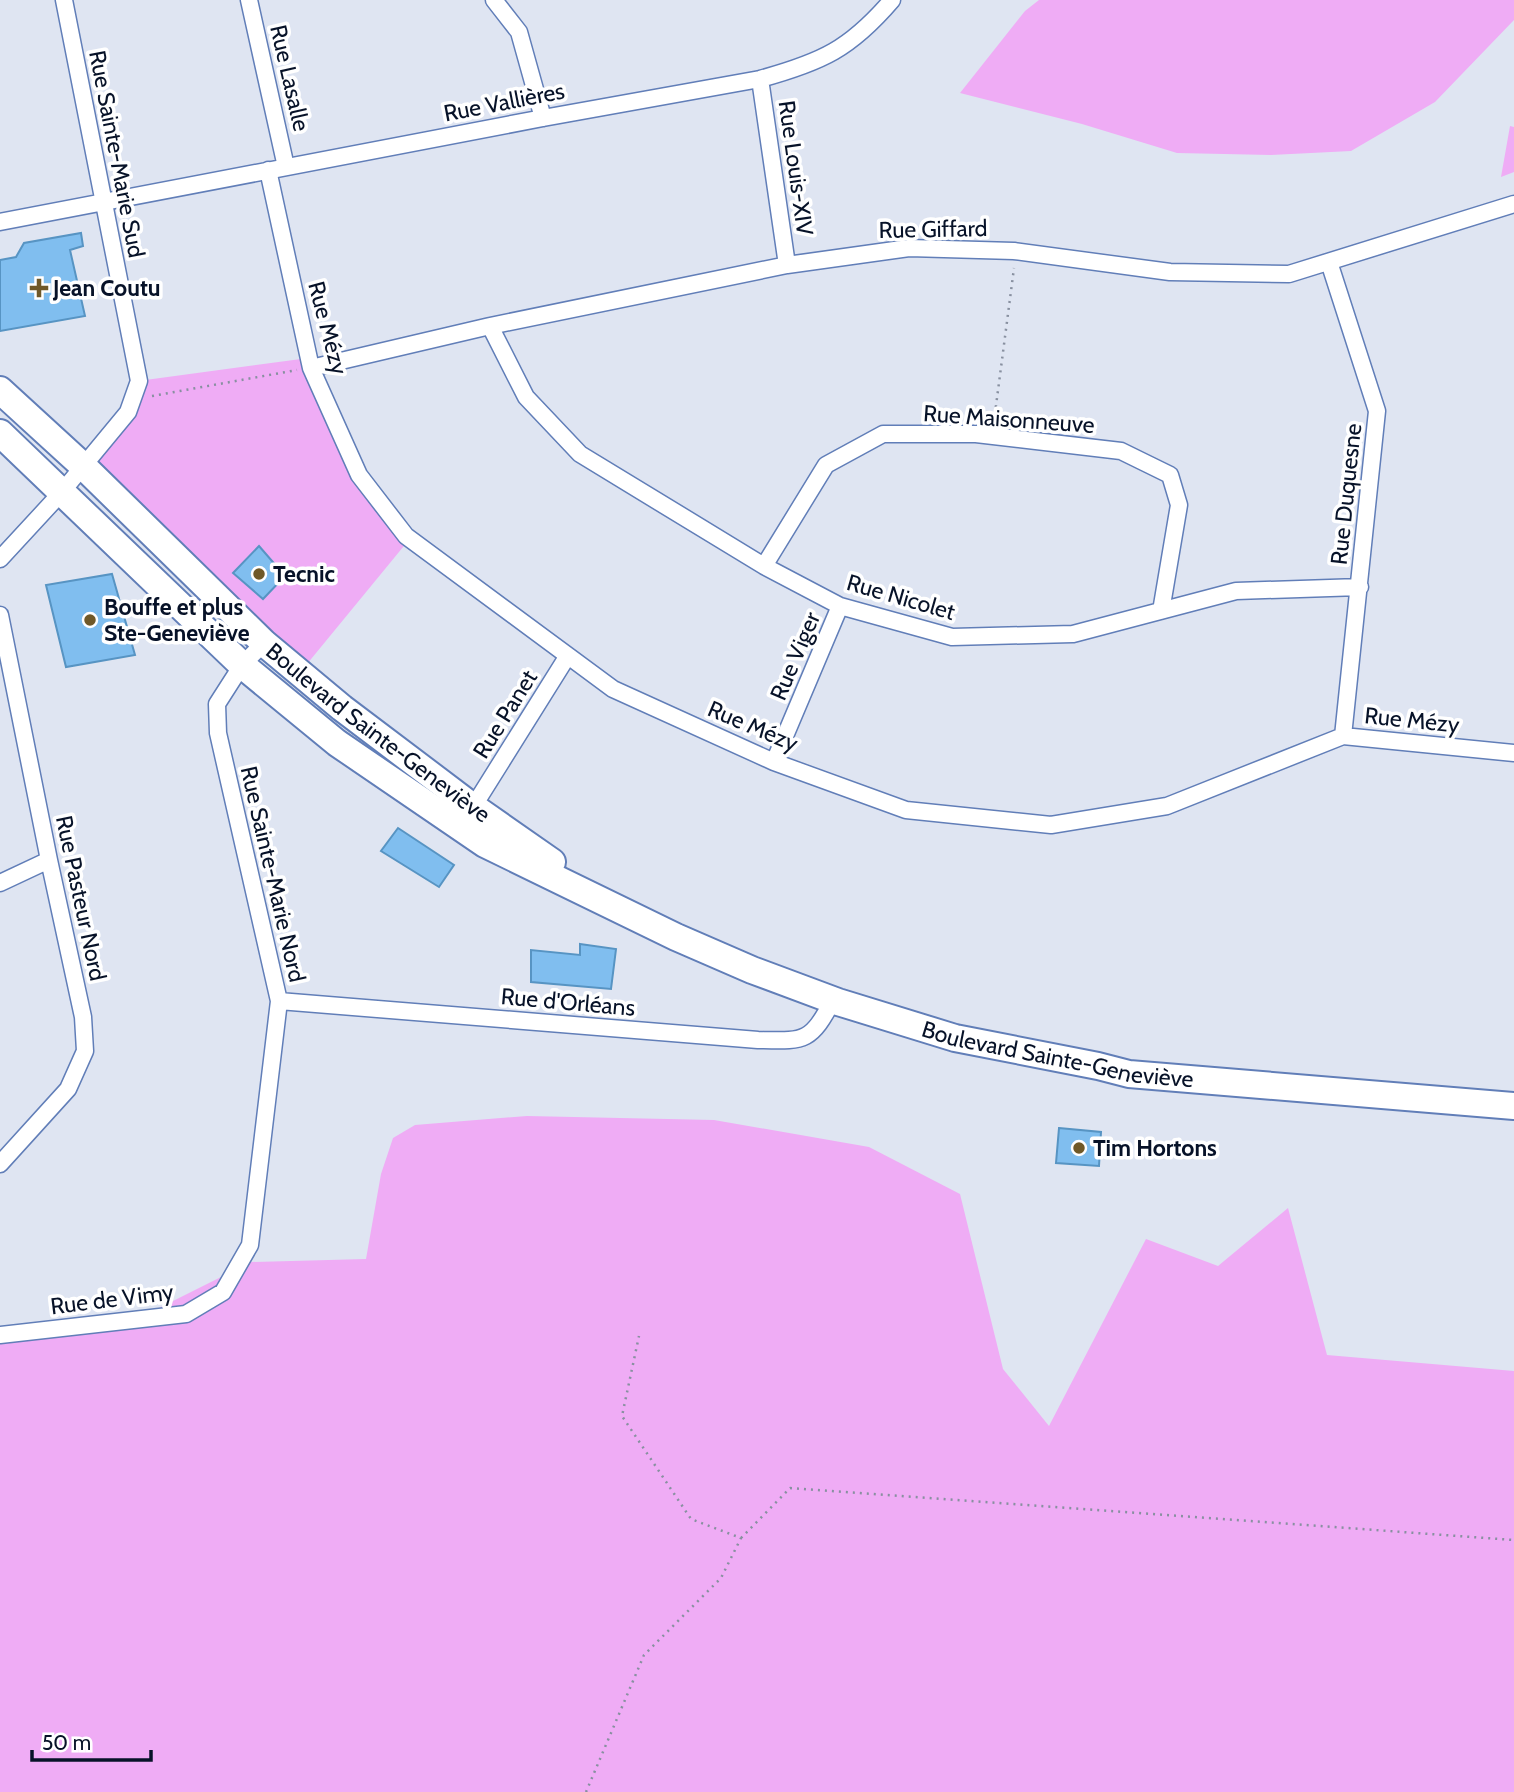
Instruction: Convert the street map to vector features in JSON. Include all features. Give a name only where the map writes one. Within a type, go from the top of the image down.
[{"type":"main road","name":"Boulevard Sainte-Geneviève","points":[[0,390],[83,466],[264,643],[342,708],[469,804],[622,911]]},
{"type":"main road","name":"Boulevard Sainte-Geneviève","points":[[0,433],[242,665],[337,743],[485,844],[622,911],[752,970],[833,1000],[955,1038],[1129,1074],[1514,1106]]},
{"type":"street","name":"Rue Sainte-Marie Sud","points":[[0,559],[61,493],[128,412],[139,381],[64,0]]},
{"type":"street","name":"Rue Lasalle","points":[[249,0],[286,167]]},
{"type":"street","points":[[494,0],[519,32],[543,118]]},
{"type":"street","name":"Rue Vallières","points":[[0,222],[760,79],[793,70],[846,45],[892,0]]},
{"type":"street","name":"Rue Louis-XIV","points":[[760,79],[787,265]]},
{"type":"street","name":"Rue Mézy","points":[[268,170],[311,368],[359,475],[406,536],[613,690],[774,761],[906,810],[1051,825],[1167,806],[1343,736],[1514,753]]},
{"type":"street","name":"Rue Giffard","points":[[311,368],[490,326],[787,265],[909,248],[1014,251],[1170,272],[1289,274],[1514,204]]},
{"type":"street","name":"Rue Duquesne","points":[[1329,262],[1377,411],[1343,736]]},
{"type":"street","name":"Rue Nicolet","points":[[490,326],[526,397],[580,454],[764,566],[840,606],[952,637],[1073,634],[1236,591],[1360,587]]},
{"type":"street","name":"Rue Maisonneuve","points":[[764,566],[826,465],[883,434],[992,436],[1121,451],[1170,475],[1179,505],[1161,611]]},
{"type":"street","name":"Rue Viger","points":[[774,761],[840,606]]},
{"type":"street","name":"Rue Pasteur Nord","points":[[0,615],[83,1017],[85,1051],[68,1089],[0,1164]]},
{"type":"street","name":"Rue Sainte-Marie Nord","points":[[223,1292],[250,1245],[278,1001],[218,733],[217,704],[242,665],[264,643]]},
{"type":"street","name":"Rue Panet","points":[[481,796],[567,657]]},
{"type":"street","points":[[0,883],[49,860]]},
{"type":"street","name":"Rue d'Orléans","points":[[278,1001],[796,1041],[818,1028],[833,1000]]},
{"type":"street","name":"Rue de Vimy","points":[[0,1335],[186,1314],[223,1292]]},
{"type":"path","points":[[992,436],[1013,286],[1014,251]]},
{"type":"path","points":[[133,399],[311,368]]},
{"type":"path","points":[[639,1336],[622,1416],[691,1519],[741,1538]]},
{"type":"path","points":[[586,1792],[643,1655],[721,1577],[741,1538],[790,1488],[1514,1539]]},
{"type":"shaded area","points":[[1039,0],[1514,0],[1514,20],[1435,102],[1351,151],[1271,155],[1177,153],[1082,124],[960,93],[1025,11]]},
{"type":"shaded area","points":[[1510,126],[1514,127],[1514,172],[1501,177]]},
{"type":"shaded area","points":[[316,357],[360,478],[385,522],[408,541],[307,664],[90,462],[138,381]]},
{"type":"shaded area","points":[[527,1116],[714,1120],[869,1147],[960,1194],[1003,1369],[1049,1426],[1146,1239],[1218,1266],[1288,1208],[1327,1355],[1514,1371],[1514,1792],[0,1792],[0,1333],[153,1311],[251,1262],[366,1259],[381,1174],[393,1138],[415,1125]]},
{"type":"building","name":"Jean Coutu","points":[[81,233],[83,246],[70,250],[85,316],[0,331],[0,260],[16,257],[24,243]]},
{"type":"building","name":"Tecnic","points":[[259,546],[285,576],[263,599],[233,573]]},
{"type":"building","name":"Bouffe et plus Ste-Geneviève","points":[[112,574],[135,655],[66,667],[46,585]]},
{"type":"building","points":[[398,828],[454,865],[439,887],[381,851]]},
{"type":"building","points":[[580,944],[616,949],[611,989],[531,982],[531,950],[580,955]]},
{"type":"building","name":"Tim Hortons","points":[[1059,1128],[1101,1132],[1099,1166],[1056,1163]]},
{"type":"place","name":"Jean Coutu","points":[[39,288]]},
{"type":"place","name":"Tecnic","points":[[259,574]]},
{"type":"place","name":"Bouffe et plus Ste-Geneviève","points":[[90,620]]},
{"type":"place","name":"Tim Hortons","points":[[1079,1148]]}]
